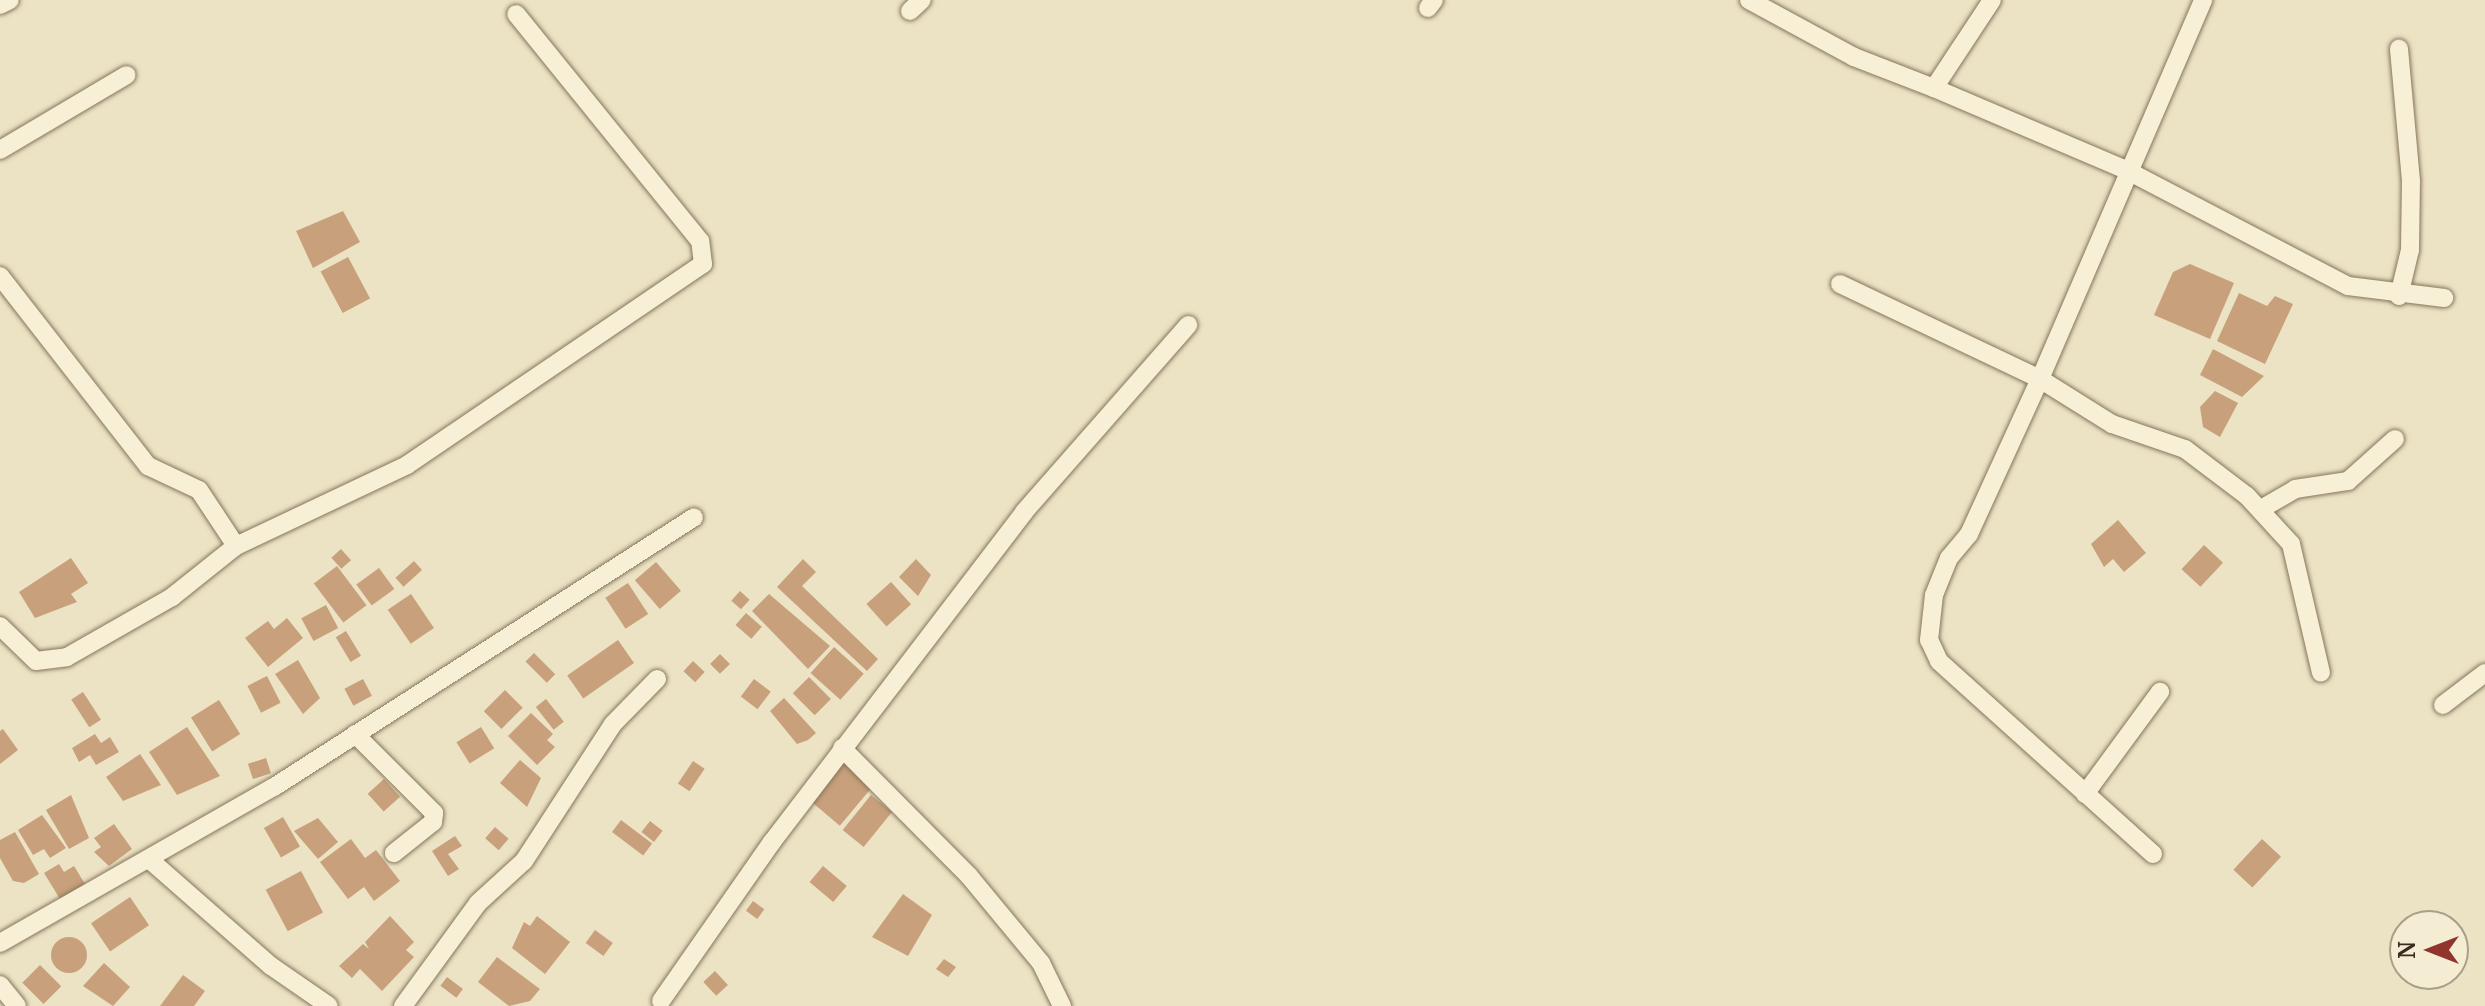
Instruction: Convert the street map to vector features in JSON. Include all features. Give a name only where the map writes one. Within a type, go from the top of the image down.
[{"type":"street","points":[[0,5],[10,0]]},
{"type":"street","points":[[1749,0],[1854,57],[2126,170],[2348,286],[2399,296],[2444,298]]},
{"type":"street","points":[[1934,88],[1992,0]]},
{"type":"street","points":[[2153,854],[1939,661],[1929,640],[1934,595],[1949,558],[1969,534],[2040,379],[2126,170],[2203,0]]},
{"type":"street","points":[[0,626],[36,661],[67,657],[172,597],[236,546],[407,465],[703,264],[700,241],[516,14]]},
{"type":"street","points":[[2399,49],[2411,181],[2410,250],[2399,296]]},
{"type":"street","points":[[0,150],[127,75]]},
{"type":"street","points":[[0,276],[148,466],[199,490],[236,546]]},
{"type":"street","points":[[1840,284],[2040,379],[2112,424],[2185,449],[2261,509],[2291,544],[2321,673]]},
{"type":"street","points":[[662,1004],[842,748],[1024,512],[1188,325]]},
{"type":"street","points":[[2261,509],[2295,489],[2348,481],[2395,439]]},
{"type":"street","points":[[0,943],[151,861],[694,517]]},
{"type":"street","points":[[2443,705],[2485,673]]},
{"type":"street","points":[[403,1006],[478,903],[524,861],[613,724],[657,679]]},
{"type":"street","points":[[2085,794],[2160,692]]},
{"type":"street","points":[[355,734],[434,813],[433,822],[394,853]]},
{"type":"street","points":[[842,748],[969,876],[1041,963],[1062,1006]]},
{"type":"street","points":[[151,861],[271,966],[329,1006]]},
{"type":"street","points":[[0,985],[17,1006]]},
{"type":"building","points":[[343,211],[360,242],[313,268],[296,231]]},
{"type":"building","points":[[348,257],[370,298],[343,313],[321,272]]},
{"type":"building","points":[[2190,264],[2234,283],[2210,339],[2154,315],[2173,272]]},
{"type":"building","points":[[2239,293],[2267,306],[2275,296],[2293,304],[2265,364],[2217,341]]},
{"type":"building","points":[[2213,349],[2264,376],[2242,397],[2200,375]]},
{"type":"building","points":[[2215,391],[2238,403],[2220,437],[2203,427],[2200,407]]},
{"type":"building","points":[[2118,520],[2146,553],[2124,572],[2113,559],[2104,567],[2091,544]]},
{"type":"building","points":[[2204,545],[2223,563],[2201,587],[2181,569]]},
{"type":"building","points":[[341,549],[351,560],[341,569],[331,558]]},
{"type":"building","points":[[71,558],[88,583],[71,594],[77,602],[35,618],[19,592]]},
{"type":"building","points":[[803,559],[816,572],[802,586],[878,659],[867,671],[777,587]]},
{"type":"building","points":[[916,559],[931,575],[918,596],[899,577]]},
{"type":"building","points":[[414,561],[422,570],[403,587],[395,578]]},
{"type":"building","points":[[656,562],[681,591],[660,609],[635,580]]},
{"type":"building","points":[[337,566],[366,605],[343,623],[314,583]]},
{"type":"building","points":[[379,568],[394,589],[372,605],[356,584]]},
{"type":"building","points":[[891,582],[911,604],[887,626],[866,604]]},
{"type":"building","points":[[628,583],[648,614],[626,629],[605,598]]},
{"type":"building","points":[[740,591],[750,600],[741,609],[731,601]]},
{"type":"building","points":[[411,594],[434,628],[411,644],[388,610]]},
{"type":"building","points":[[769,594],[830,646],[808,669],[752,611]]},
{"type":"building","points":[[326,605],[338,628],[313,641],[301,618]]},
{"type":"building","points":[[746,613],[762,627],[751,639],[736,625]]},
{"type":"building","points":[[287,618],[303,638],[268,667],[245,638],[268,621],[274,629]]},
{"type":"building","points":[[346,631],[361,656],[351,662],[336,637]]},
{"type":"building","points":[[618,640],[634,663],[583,698],[567,676]]},
{"type":"building","points":[[834,647],[864,674],[840,700],[811,673]]},
{"type":"building","points":[[534,653],[555,674],[547,683],[526,661]]},
{"type":"building","points":[[720,654],[730,664],[720,674],[710,664]]},
{"type":"building","points":[[298,660],[320,698],[303,714],[275,674]]},
{"type":"building","points":[[693,661],[705,672],[695,682],[683,671]]},
{"type":"building","points":[[267,676],[281,703],[261,713],[247,686]]},
{"type":"building","points":[[809,677],[831,699],[815,715],[793,693]]},
{"type":"building","points":[[363,679],[372,696],[353,706],[344,689]]},
{"type":"building","points":[[754,679],[771,692],[758,709],[741,697]]},
{"type":"building","points":[[505,690],[523,708],[501,729],[484,711]]},
{"type":"building","points":[[83,692],[101,720],[89,727],[71,700]]},
{"type":"building","points":[[784,698],[816,733],[808,740],[797,744],[770,711]]},
{"type":"building","points":[[546,699],[564,722],[554,730],[536,707]]},
{"type":"building","points":[[219,700],[240,734],[212,751],[191,717]]},
{"type":"building","points":[[531,713],[553,734],[547,740],[555,747],[537,765],[508,736]]},
{"type":"building","points":[[187,727],[220,776],[177,795],[149,752]]},
{"type":"building","points":[[481,727],[494,748],[470,764],[456,742]]},
{"type":"building","points":[[3,729],[18,750],[0,764],[0,731]]},
{"type":"building","points":[[95,734],[101,743],[110,737],[119,752],[96,765],[90,755],[79,762],[72,748]]},
{"type":"building","points":[[140,754],[161,785],[123,801],[106,777]]},
{"type":"building","points":[[266,758],[271,773],[253,779],[248,764]]},
{"type":"building","points":[[520,760],[541,778],[527,807],[500,783]]},
{"type":"building","points":[[844,760],[874,785],[840,826],[810,801]]},
{"type":"building","points":[[693,761],[705,769],[690,791],[678,783]]},
{"type":"building","points":[[384,779],[400,797],[384,812],[368,794]]},
{"type":"building","points":[[71,795],[89,838],[69,849],[46,810]]},
{"type":"building","points":[[871,795],[892,812],[864,847],[843,830]]},
{"type":"building","points":[[42,815],[66,848],[50,858],[44,849],[33,855],[18,830]]},
{"type":"building","points":[[283,817],[300,846],[281,857],[264,828]]},
{"type":"building","points":[[318,818],[338,842],[318,859],[294,831]]},
{"type":"building","points":[[621,820],[652,843],[643,855],[612,832]]},
{"type":"building","points":[[650,821],[663,831],[654,842],[641,832]]},
{"type":"building","points":[[114,824],[132,849],[109,866],[94,852],[101,847],[94,838]]},
{"type":"building","points":[[495,827],[509,839],[499,850],[485,838]]},
{"type":"building","points":[[15,832],[39,874],[24,883],[13,881],[0,858],[0,840]]},
{"type":"building","points":[[455,836],[462,846],[448,854],[459,869],[448,876],[432,851]]},
{"type":"building","points":[[351,839],[365,858],[376,850],[400,881],[374,901],[364,887],[348,899],[320,862]]},
{"type":"building","points":[[2262,839],[2281,857],[2252,887],[2233,870]]},
{"type":"building","points":[[59,864],[64,872],[74,866],[85,884],[60,899],[44,873]]},
{"type":"building","points":[[823,866],[847,886],[833,902],[810,882]]},
{"type":"building","points":[[301,871],[323,912],[288,931],[266,890]]},
{"type":"building","points":[[903,894],[932,915],[908,956],[872,937]]},
{"type":"building","points":[[130,897],[149,925],[110,951],[91,923]]},
{"type":"building","points":[[753,901],[764,909],[757,919],[746,911]]},
{"type":"building","points":[[390,916],[414,942],[406,950],[414,957],[382,991],[360,969],[352,978],[339,966],[363,944],[369,949],[365,942]]},
{"type":"building","points":[[537,916],[570,942],[545,974],[512,948],[524,922],[530,926]]},
{"type":"building","points":[[595,930],[613,943],[603,956],[586,943]]},
{"type":"building","points":[[69,937],[82,942],[87,955],[82,968],[69,973],[56,968],[51,955],[56,942]]},
{"type":"building","points":[[497,957],[540,989],[530,1001],[509,1006],[478,982]]},
{"type":"building","points":[[944,959],[956,967],[948,977],[936,969]]},
{"type":"building","points":[[104,963],[130,987],[113,1006],[83,986]]},
{"type":"building","points":[[40,965],[61,986],[44,1004],[22,983]]},
{"type":"building","points":[[715,971],[728,985],[716,996],[703,982]]},
{"type":"building","points":[[183,975],[205,991],[194,1006],[160,1006]]},
{"type":"building","points":[[447,977],[463,989],[456,998],[440,986]]}]
